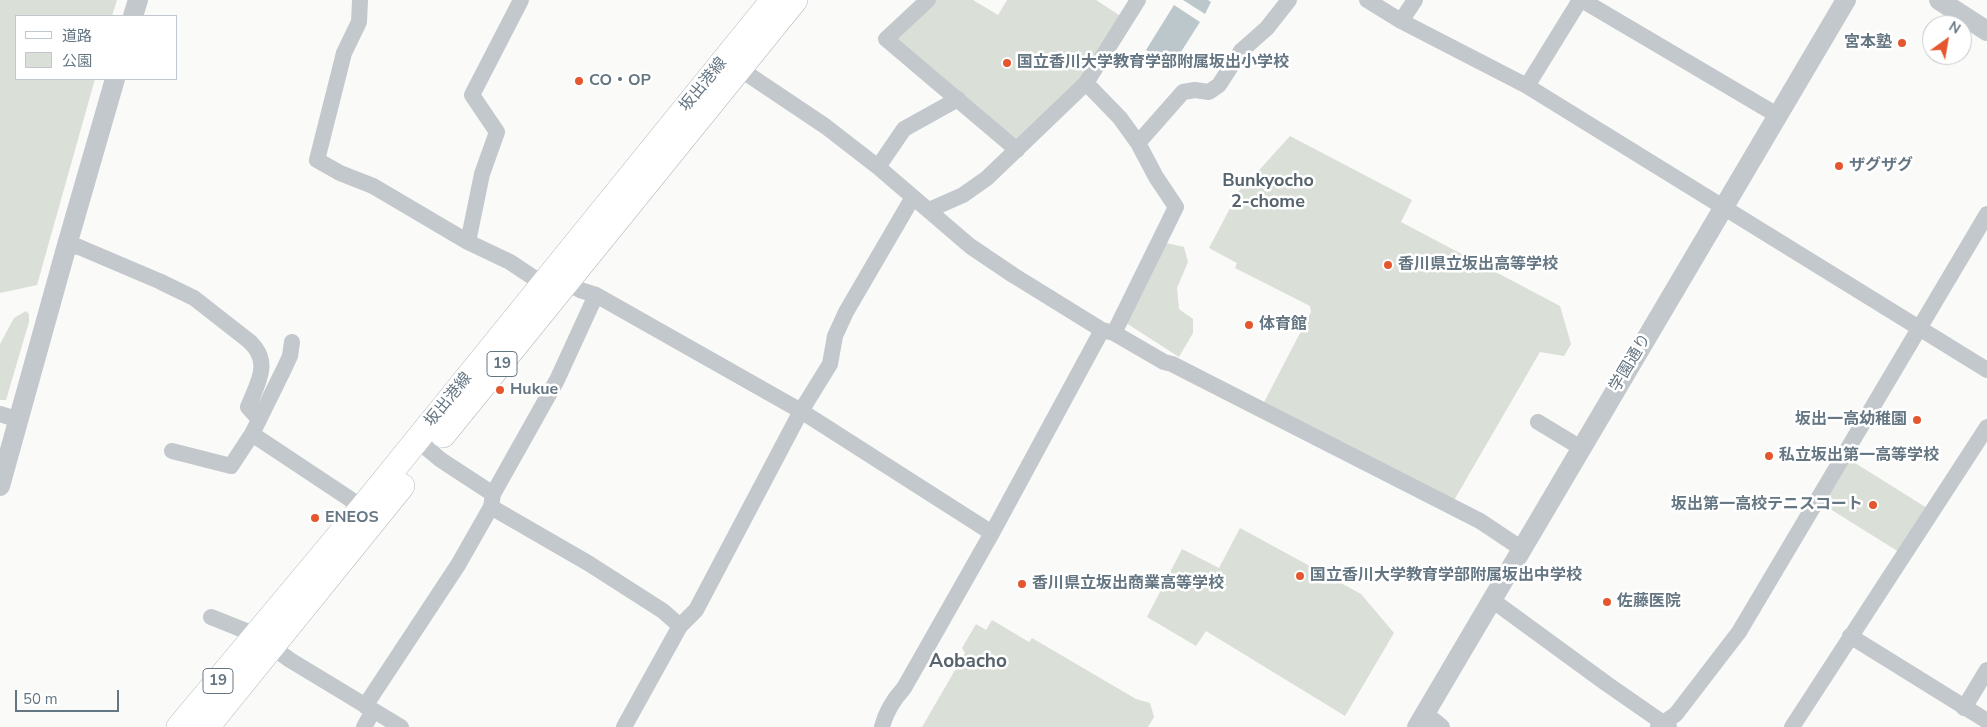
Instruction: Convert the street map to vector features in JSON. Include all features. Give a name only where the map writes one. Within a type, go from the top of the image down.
[{"type":"main road","name":"坂出港線","points":[[733,64],[773,0]]},
{"type":"main road","name":"坂出港線","points":[[179,727],[264,641],[733,64],[795,0]]},
{"type":"main road","name":"坂出港線","points":[[207,727],[264,641]]},
{"type":"street","points":[[133,15],[138,0]]},
{"type":"street","points":[[360,0],[359,22],[344,54],[316,160],[340,173],[373,186],[468,242],[556,283],[596,295],[801,411],[992,533]]},
{"type":"street","points":[[468,242],[482,174],[497,132],[472,95],[520,0]]},
{"type":"street","points":[[928,0],[886,38],[1017,150]]},
{"type":"street","points":[[929,210],[963,195],[986,178],[1086,83],[1138,0]]},
{"type":"street","points":[[1138,143],[1183,92],[1195,90],[1209,92],[1219,84],[1241,52],[1267,28],[1289,0]]},
{"type":"street","points":[[1367,0],[1401,21],[1527,86],[1987,370]]},
{"type":"street","points":[[1401,21],[1415,0]]},
{"type":"street","points":[[1527,86],[1581,0],[1777,115]]},
{"type":"street","name":"学園通り","points":[[1421,720],[1846,0]]},
{"type":"street","points":[[1939,0],[1987,31]]},
{"type":"street","points":[[733,64],[825,126],[878,167],[970,246],[1013,275],[1164,362],[1181,368],[1480,521],[1522,549]]},
{"type":"street","points":[[0,486],[9,417],[67,245],[116,80]]},
{"type":"street","points":[[882,727],[885,714],[904,688],[1108,331],[1176,207],[1156,178],[1138,143],[1120,118],[1086,83]]},
{"type":"street","points":[[878,167],[904,129],[958,99]]},
{"type":"street","points":[[624,727],[680,626],[696,610],[801,411],[830,364],[835,336],[846,312],[913,196]]},
{"type":"street","points":[[1492,600],[1663,726],[1676,714],[1739,632],[1804,526],[1987,214]]},
{"type":"street","points":[[67,245],[79,247],[194,298],[257,347],[263,368],[248,407],[255,426],[370,512]]},
{"type":"street","points":[[364,727],[369,708],[458,565],[557,380],[596,295]]},
{"type":"street","points":[[172,451],[231,466],[255,426],[290,356],[292,342]]},
{"type":"street","points":[[1538,422],[1581,448]]},
{"type":"street","points":[[1792,727],[1987,427]]},
{"type":"street","points":[[423,445],[492,500],[663,610],[680,626]]},
{"type":"street","points":[[211,617],[264,641],[290,660],[401,727]]},
{"type":"street","points":[[1850,636],[1987,721]]},
{"type":"street","points":[[1964,708],[1987,670]]},
{"type":"street","points":[[1421,720],[1442,727]]},
{"type":"green space","points":[[0,0],[117,0],[112,15],[15,15],[15,80],[95,80],[37,285],[0,293]]},
{"type":"green space","name":"国立香川大学教育学部附属坂出小学校","points":[[932,0],[973,0],[998,15],[1007,0],[1096,0],[1122,17],[1082,81],[1018,142],[894,40]]},
{"type":"green space","points":[[1290,136],[1412,200],[1401,222],[1560,306],[1571,344],[1564,356],[1540,352],[1453,502],[1262,406],[1311,312],[1310,306],[1235,268],[1237,263],[1209,248],[1245,180],[1252,178]]},
{"type":"green space","points":[[1166,243],[1184,247],[1188,262],[1177,288],[1179,309],[1193,319],[1193,333],[1179,357],[1126,323]]},
{"type":"green space","points":[[26,311],[29,314],[29,322],[6,400],[0,400],[0,344],[14,318]]},
{"type":"green space","name":"坂出第一高校テニスコート","points":[[1847,458],[1927,508],[1899,552],[1819,502]]},
{"type":"green space","points":[[1240,528],[1361,594],[1394,633],[1345,716],[1206,631],[1196,646],[1147,617],[1182,549],[1219,568]]},
{"type":"green space","points":[[992,620],[1029,642],[1032,638],[1136,699],[1150,703],[1154,717],[1148,727],[922,727],[965,653],[962,648],[976,624],[986,630]]},
{"type":"shaded area","points":[[1183,0],[1208,0],[1211,2],[1205,14]]},
{"type":"shaded area","points":[[1174,5],[1200,22],[1172,66],[1146,50]]},
{"type":"place","name":"宮本塾","points":[[1902,43]]},
{"type":"place","name":"国立香川大学教育学部附属坂出小学校","points":[[1007,63]]},
{"type":"place","name":"CO・OP","points":[[579,81]]},
{"type":"place","name":"ザグザグ","points":[[1839,166]]},
{"type":"place","name":"香川県立坂出高等学校","points":[[1388,265]]},
{"type":"place","name":"体育館","points":[[1249,325]]},
{"type":"place","name":"Hukue","points":[[500,390]]},
{"type":"place","name":"坂出一高幼稚園","points":[[1917,420]]},
{"type":"place","name":"私立坂出第一高等学校","points":[[1769,456]]},
{"type":"place","name":"坂出第一高校テニスコート","points":[[1873,505]]},
{"type":"place","name":"ENEOS","points":[[315,518]]},
{"type":"place","name":"国立香川大学教育学部附属坂出中学校","points":[[1300,576]]},
{"type":"place","name":"香川県立坂出商業高等学校","points":[[1022,584]]},
{"type":"place","name":"佐藤医院","points":[[1607,602]]},
{"type":"district","name":"Bunkyocho 2-chome","points":[[1268,192]]},
{"type":"district","name":"Aobacho","points":[[968,662]]}]
